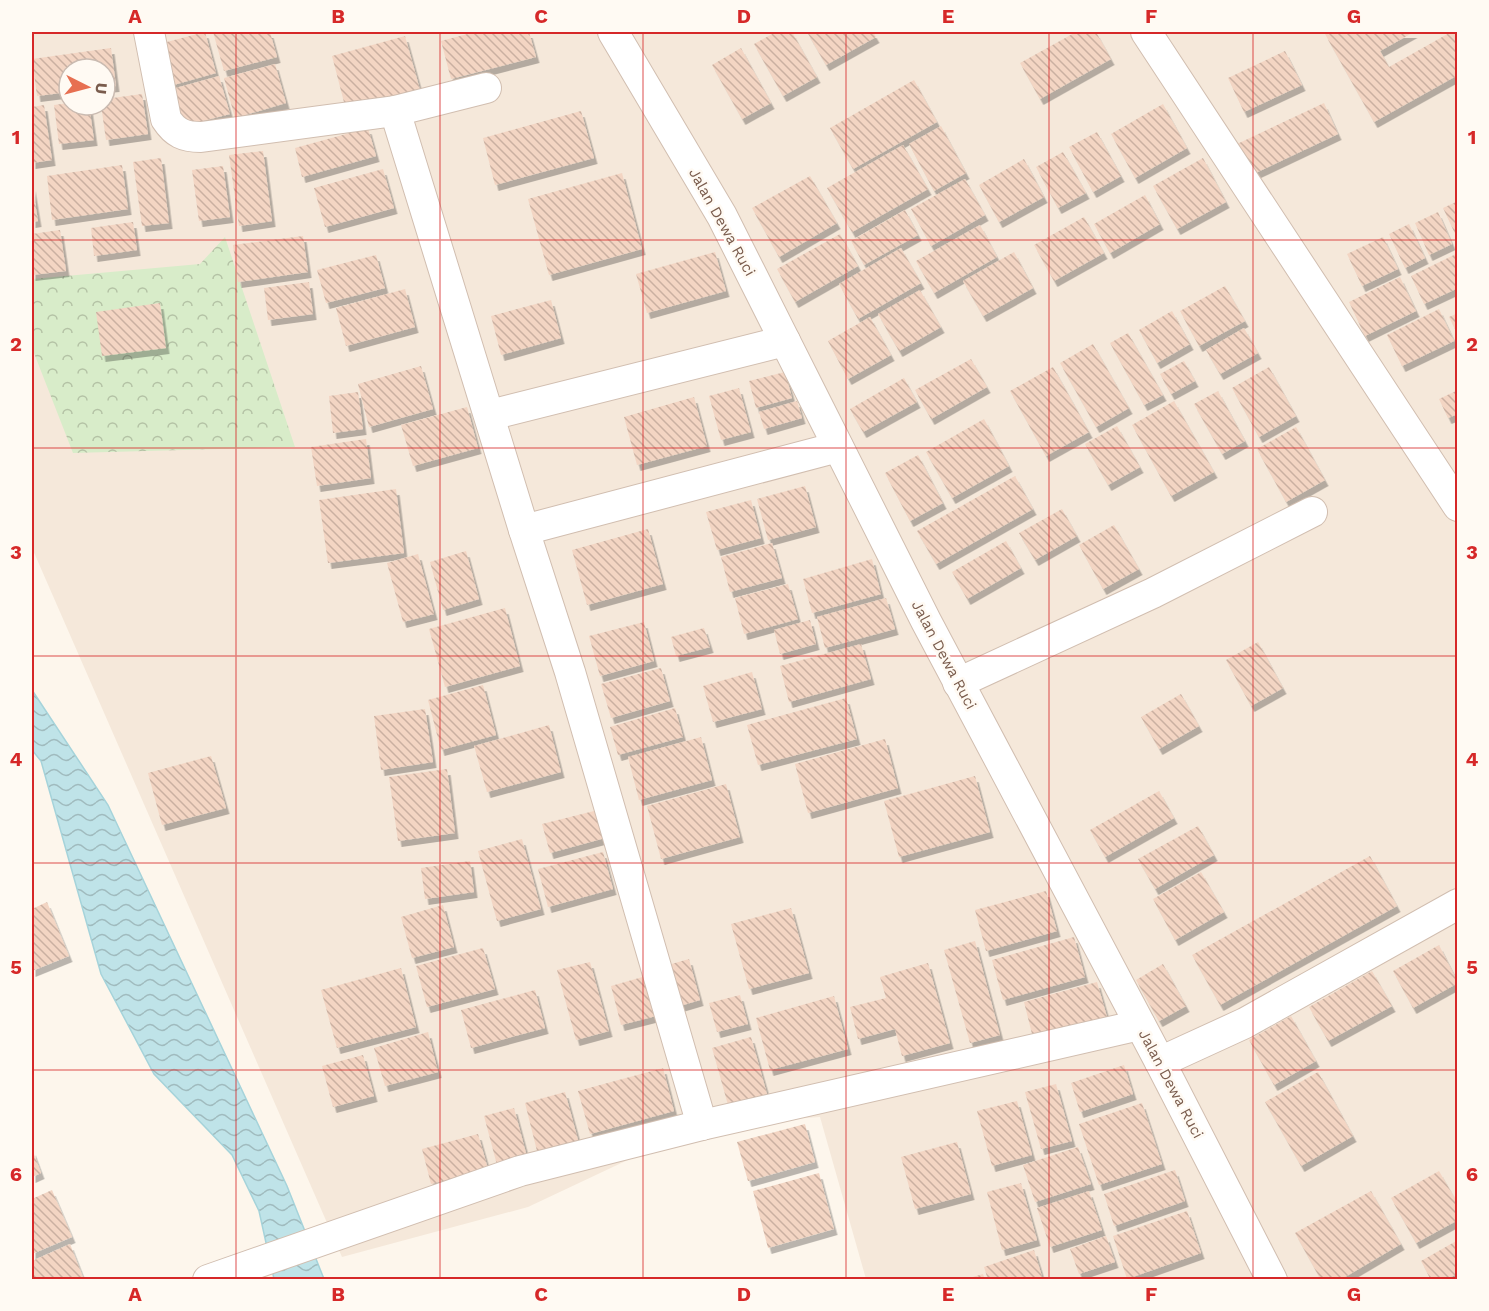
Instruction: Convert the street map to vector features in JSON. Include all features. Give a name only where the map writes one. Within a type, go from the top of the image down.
[{"type":"street","points":[[149,32],[166,119],[173,130],[182,135],[201,137],[395,111],[486,88]]},
{"type":"street","name":"Jalan Dewa Ruci","points":[[612,32],[722,216],[958,683],[1160,1062],[1272,1280]]},
{"type":"street","points":[[1146,32],[1456,499]]},
{"type":"street","points":[[395,111],[570,672],[702,1125]]},
{"type":"street","points":[[489,415],[785,341]]},
{"type":"street","points":[[524,530],[838,447]]},
{"type":"street","points":[[958,683],[1153,593],[1312,513]]},
{"type":"street","points":[[1160,1062],[1245,1023],[1458,904]]},
{"type":"street","points":[[225,1275],[357,1226],[520,1170],[702,1125],[1140,1026]]},
{"type":"shaded area","points":[[32,32],[1457,32],[1457,1279],[866,1279],[820,1117],[702,1125],[528,1207],[342,1257],[32,548]]},
{"type":"green space","points":[[225,237],[295,447],[73,453],[32,348],[32,279],[200,264]]},
{"type":"water","points":[[32,690],[108,805],[287,1186],[324,1279],[274,1279],[259,1211],[232,1155],[154,1074],[101,974],[41,761],[32,750]]},
{"type":"building","points":[[205,32],[216,73],[170,86],[159,44]]},
{"type":"building","points":[[213,32],[270,32],[277,57],[224,71]]},
{"type":"building","points":[[475,32],[529,32],[536,57],[451,79],[441,41]]},
{"type":"building","points":[[776,32],[792,32],[817,77],[783,96],[754,44]]},
{"type":"building","points":[[807,32],[873,32],[876,37],[826,65]]},
{"type":"building","points":[[1076,32],[1096,32],[1111,59],[1040,99],[1020,63]]},
{"type":"building","points":[[1329,32],[1414,32],[1380,51],[1389,67],[1451,32],[1458,32],[1458,75],[1374,122],[1325,34]]},
{"type":"building","points":[[405,36],[420,90],[346,110],[332,56]]},
{"type":"building","points":[[111,48],[112,57],[57,57],[57,94],[37,96],[32,59]]},
{"type":"building","points":[[741,48],[771,103],[742,119],[712,65]]},
{"type":"building","points":[[1285,51],[1302,85],[1244,112],[1228,78]]},
{"type":"building","points":[[275,64],[286,103],[235,118],[224,78]]},
{"type":"building","points":[[219,76],[230,114],[175,128],[165,91]]},
{"type":"building","points":[[914,80],[937,122],[853,169],[830,128]]},
{"type":"building","points":[[142,94],[148,134],[106,140],[103,117],[117,117],[117,97]]},
{"type":"building","points":[[1324,103],[1338,134],[1249,176],[1235,145]]},
{"type":"building","points":[[1163,104],[1187,148],[1135,178],[1111,134]]},
{"type":"building","points":[[44,105],[52,160],[32,163],[32,107]]},
{"type":"building","points":[[54,105],[57,105],[57,117],[91,117],[94,140],[59,144]]},
{"type":"building","points":[[581,111],[594,158],[495,185],[483,138]]},
{"type":"building","points":[[941,126],[966,173],[934,191],[909,144]]},
{"type":"building","points":[[368,128],[376,156],[302,177],[295,148]]},
{"type":"building","points":[[1097,132],[1121,176],[1093,192],[1069,147]]},
{"type":"building","points":[[903,145],[928,189],[852,232],[827,188]]},
{"type":"building","points":[[263,151],[272,221],[239,226],[229,155]]},
{"type":"building","points":[[1063,152],[1086,193],[1058,208],[1036,167]]},
{"type":"building","points":[[161,158],[169,223],[142,226],[133,162]]},
{"type":"building","points":[[1203,158],[1226,202],[1177,229],[1153,186]]},
{"type":"building","points":[[1024,159],[1044,197],[999,222],[979,185]]},
{"type":"building","points":[[122,165],[128,209],[52,220],[47,176]]},
{"type":"building","points":[[223,166],[230,217],[199,221],[192,170]]},
{"type":"building","points":[[383,169],[394,208],[325,227],[314,188]]},
{"type":"building","points":[[622,173],[642,249],[549,275],[528,199]]},
{"type":"building","points":[[810,176],[837,223],[779,257],[752,208]]},
{"type":"building","points":[[965,179],[985,215],[931,246],[911,209]]},
{"type":"building","points":[[32,185],[38,221],[32,222]]},
{"type":"building","points":[[1145,195],[1160,224],[1110,253],[1094,224]]},
{"type":"building","points":[[1458,201],[1458,240],[1443,208]]},
{"type":"building","points":[[905,210],[918,235],[864,265],[851,241]]},
{"type":"building","points":[[1438,212],[1452,244],[1429,255],[1415,223]]},
{"type":"building","points":[[1084,217],[1104,253],[1054,281],[1034,245]]},
{"type":"building","points":[[133,222],[137,250],[94,256],[91,228]]},
{"type":"building","points":[[1409,224],[1425,258],[1405,268],[1389,234]]},
{"type":"building","points":[[980,225],[997,257],[934,293],[916,261]]},
{"type":"building","points":[[60,230],[66,271],[32,275],[32,234]]},
{"type":"building","points":[[840,234],[858,266],[795,302],[777,269]]},
{"type":"building","points":[[303,236],[308,272],[238,282],[233,245]]},
{"type":"building","points":[[1383,237],[1398,269],[1362,286],[1347,254]]},
{"type":"building","points":[[901,248],[921,283],[858,319],[839,284]]},
{"type":"building","points":[[715,252],[726,291],[647,313],[636,274]]},
{"type":"building","points":[[1014,252],[1033,288],[983,316],[963,281]]},
{"type":"building","points":[[1458,253],[1458,288],[1424,304],[1411,276]]},
{"type":"building","points":[[376,255],[385,288],[326,303],[317,270]]},
{"type":"building","points":[[1400,277],[1416,311],[1365,336],[1349,302]]},
{"type":"building","points":[[309,282],[313,314],[268,320],[264,288]]},
{"type":"building","points":[[1225,286],[1245,321],[1199,346],[1180,311]]},
{"type":"building","points":[[405,289],[415,327],[346,346],[336,308]]},
{"type":"building","points":[[920,290],[941,327],[899,351],[878,314]]},
{"type":"building","points":[[551,300],[561,338],[501,355],[491,316]]},
{"type":"building","points":[[160,303],[166,348],[102,356],[96,312]]},
{"type":"building","points":[[1439,309],[1454,341],[1402,366],[1387,335]]},
{"type":"building","points":[[1172,311],[1190,344],[1157,363],[1139,330]]},
{"type":"building","points":[[1458,313],[1458,335],[1449,317]]},
{"type":"building","points":[[870,317],[891,355],[848,379],[828,341]]},
{"type":"building","points":[[1244,328],[1258,353],[1220,374],[1206,350]]},
{"type":"building","points":[[1128,333],[1163,395],[1144,405],[1110,343]]},
{"type":"building","points":[[1093,344],[1129,408],[1096,427],[1060,363]]},
{"type":"building","points":[[971,359],[987,387],[931,419],[915,390]]},
{"type":"building","points":[[1184,361],[1195,381],[1171,394],[1160,374]]},
{"type":"building","points":[[421,366],[433,409],[369,427],[358,384]]},
{"type":"building","points":[[1053,367],[1089,432],[1046,456],[1010,391]]},
{"type":"building","points":[[1269,367],[1296,416],[1259,437],[1232,388]]},
{"type":"building","points":[[785,372],[792,398],[756,408],[749,381]]},
{"type":"building","points":[[904,378],[917,402],[863,432],[850,409]]},
{"type":"building","points":[[739,388],[751,432],[721,440],[709,396]]},
{"type":"building","points":[[1458,390],[1458,414],[1448,418],[1439,399]]},
{"type":"building","points":[[1218,391],[1245,441],[1222,454],[1194,404]]},
{"type":"building","points":[[358,392],[363,429],[333,433],[329,396]]},
{"type":"building","points":[[694,397],[707,446],[637,465],[624,417]]},
{"type":"building","points":[[797,401],[802,418],[764,429],[759,412]]},
{"type":"building","points":[[1174,401],[1214,472],[1171,496],[1132,425]]},
{"type":"building","points":[[467,407],[478,448],[413,466],[401,425]]},
{"type":"building","points":[[984,419],[1009,466],[952,498],[926,452]]},
{"type":"building","points":[[1117,426],[1140,467],[1108,485],[1085,444]]},
{"type":"building","points":[[1296,427],[1325,480],[1286,502],[1257,449]]},
{"type":"building","points":[[366,439],[371,478],[317,486],[311,447]]},
{"type":"building","points":[[918,455],[943,503],[910,521],[885,473]]},
{"type":"building","points":[[1015,476],[1033,509],[936,564],[917,531]]},
{"type":"building","points":[[805,486],[816,527],[768,540],[757,499]]},
{"type":"building","points":[[396,489],[404,553],[328,563],[319,500]]},
{"type":"building","points":[[751,500],[761,538],[717,550],[706,512]]},
{"type":"building","points":[[1062,509],[1077,536],[1035,560],[1019,533]]},
{"type":"building","points":[[1114,525],[1139,569],[1103,589],[1079,545]]},
{"type":"building","points":[[648,529],[663,584],[587,605],[572,550]]},
{"type":"building","points":[[1006,541],[1021,568],[967,599],[952,572]]},
{"type":"building","points":[[772,543],[782,578],[730,592],[721,557]]},
{"type":"building","points":[[466,551],[479,599],[443,610],[430,562]]},
{"type":"building","points":[[418,554],[434,614],[403,622],[387,563]]},
{"type":"building","points":[[872,559],[881,594],[812,613],[803,579]]},
{"type":"building","points":[[788,584],[798,619],[744,634],[735,598]]},
{"type":"building","points":[[886,598],[895,629],[825,648],[817,617]]},
{"type":"building","points":[[505,608],[520,666],[445,687],[429,629]]},
{"type":"building","points":[[810,620],[816,644],[780,654],[774,630]]},
{"type":"building","points":[[644,622],[654,661],[600,676],[589,636]]},
{"type":"building","points":[[704,628],[710,647],[676,656],[671,637]]},
{"type":"building","points":[[1258,642],[1283,688],[1251,706],[1226,660]]},
{"type":"building","points":[[861,644],[871,679],[789,702],[780,666]]},
{"type":"building","points":[[661,668],[670,701],[611,718],[601,684]]},
{"type":"building","points":[[752,672],[762,709],[713,722],[703,686]]},
{"type":"building","points":[[483,685],[496,735],[441,750],[428,700]]},
{"type":"building","points":[[1181,694],[1199,726],[1159,749],[1141,717]]},
{"type":"building","points":[[846,698],[857,739],[758,765],[747,725]]},
{"type":"building","points":[[675,708],[683,737],[618,755],[610,727]]},
{"type":"building","points":[[425,709],[433,762],[381,770],[374,716]]},
{"type":"building","points":[[549,725],[561,772],[487,792],[474,746]]},
{"type":"building","points":[[701,737],[712,780],[639,800],[628,757]]},
{"type":"building","points":[[885,739],[898,788],[808,813],[795,764]]},
{"type":"building","points":[[211,756],[226,808],[162,825],[148,773]]},
{"type":"building","points":[[447,769],[455,833],[398,841],[389,777]]},
{"type":"building","points":[[975,776],[990,832],[899,857],[884,801]]},
{"type":"building","points":[[726,784],[740,837],[661,859],[647,806]]},
{"type":"building","points":[[1159,791],[1174,818],[1105,857],[1090,830]]},
{"type":"building","points":[[598,810],[605,838],[550,853],[542,824]]},
{"type":"building","points":[[1198,826],[1214,855],[1155,889],[1138,859]]},
{"type":"building","points":[[522,839],[541,909],[497,921],[478,851]]},
{"type":"building","points":[[603,852],[613,889],[548,907],[538,869]]},
{"type":"building","points":[[1370,856],[1397,906],[1220,1005],[1192,955]]},
{"type":"building","points":[[470,861],[474,892],[425,899],[421,868]]},
{"type":"building","points":[[1201,872],[1224,912],[1175,940],[1153,899]]},
{"type":"building","points":[[1046,891],[1057,931],[986,951],[975,910]]},
{"type":"building","points":[[47,902],[69,956],[32,971],[32,909]]},
{"type":"building","points":[[443,905],[454,947],[412,958],[401,917]]},
{"type":"building","points":[[791,908],[809,973],[749,989],[731,924]]},
{"type":"building","points":[[1074,937],[1085,977],[1003,1000],[992,960]]},
{"type":"building","points":[[975,941],[1000,1035],[970,1043],[944,950]]},
{"type":"building","points":[[1439,945],[1458,983],[1413,1008],[1393,971]]},
{"type":"building","points":[[483,948],[495,989],[427,1007],[416,966]]},
{"type":"building","points":[[689,959],[700,1000],[673,1008],[661,967]]},
{"type":"building","points":[[590,962],[609,1031],[576,1040],[557,970]]},
{"type":"building","points":[[928,963],[950,1043],[902,1056],[895,1029],[858,1039],[850,1007],[886,998],[880,977]]},
{"type":"building","points":[[1163,964],[1186,1006],[1159,1021],[1136,980]]},
{"type":"building","points":[[401,968],[416,1027],[337,1048],[321,990]]},
{"type":"building","points":[[1372,971],[1392,1006],[1328,1041],[1309,1007]]},
{"type":"building","points":[[646,976],[656,1016],[621,1025],[611,986]]},
{"type":"building","points":[[1097,982],[1107,1017],[1033,1038],[1024,1002]]},
{"type":"building","points":[[535,990],[545,1028],[471,1048],[461,1010]]},
{"type":"building","points":[[740,995],[748,1024],[717,1032],[709,1003]]},
{"type":"building","points":[[834,996],[848,1049],[770,1070],[756,1018]]},
{"type":"building","points":[[1291,1016],[1316,1061],[1274,1085],[1249,1040]]},
{"type":"building","points":[[428,1032],[438,1072],[385,1086],[374,1048]]},
{"type":"building","points":[[751,1037],[767,1094],[728,1105],[712,1048]]},
{"type":"building","points":[[363,1055],[374,1096],[333,1107],[322,1066]]},
{"type":"building","points":[[1124,1065],[1133,1094],[1080,1112],[1071,1083]]},
{"type":"building","points":[[663,1068],[674,1111],[590,1134],[578,1091]]},
{"type":"building","points":[[1318,1072],[1353,1136],[1301,1166],[1265,1102]]},
{"type":"building","points":[[1056,1084],[1072,1141],[1041,1149],[1025,1092]]},
{"type":"building","points":[[565,1092],[578,1140],[537,1151],[525,1103]]},
{"type":"building","points":[[1017,1101],[1032,1155],[992,1166],[977,1111]]},
{"type":"building","points":[[1142,1103],[1162,1164],[1099,1185],[1079,1124]]},
{"type":"building","points":[[514,1108],[527,1157],[497,1165],[484,1116]]},
{"type":"building","points":[[805,1124],[815,1162],[748,1181],[737,1142]]},
{"type":"building","points":[[478,1134],[488,1169],[431,1184],[422,1149]]},
{"type":"building","points":[[957,1142],[971,1194],[915,1209],[901,1157]]},
{"type":"building","points":[[1078,1147],[1091,1184],[1035,1202],[1023,1165]]},
{"type":"building","points":[[32,1149],[41,1173],[32,1177]]},
{"type":"building","points":[[1175,1170],[1185,1201],[1114,1226],[1104,1194]]},
{"type":"building","points":[[1439,1171],[1458,1204],[1458,1220],[1416,1243],[1391,1198]]},
{"type":"building","points":[[819,1173],[834,1229],[768,1248],[753,1191]]},
{"type":"building","points":[[1021,1183],[1037,1240],[1002,1250],[987,1192]]},
{"type":"building","points":[[52,1190],[72,1237],[32,1254],[32,1199]]},
{"type":"building","points":[[1089,1191],[1102,1230],[1050,1247],[1037,1208]]},
{"type":"building","points":[[1371,1191],[1401,1244],[1340,1280],[1321,1280],[1295,1233]]},
{"type":"building","points":[[1187,1211],[1201,1253],[1127,1279],[1113,1236]]},
{"type":"building","points":[[1106,1236],[1115,1262],[1079,1274],[1070,1249]]},
{"type":"building","points":[[1458,1240],[1458,1273],[1446,1280],[1431,1280],[1421,1261]]},
{"type":"building","points":[[70,1244],[84,1280],[32,1280],[32,1261]]},
{"type":"building","points":[[1034,1250],[1043,1280],[988,1280],[984,1267]]},
{"type":"building","points":[[983,1274],[985,1280],[966,1279]]}]
